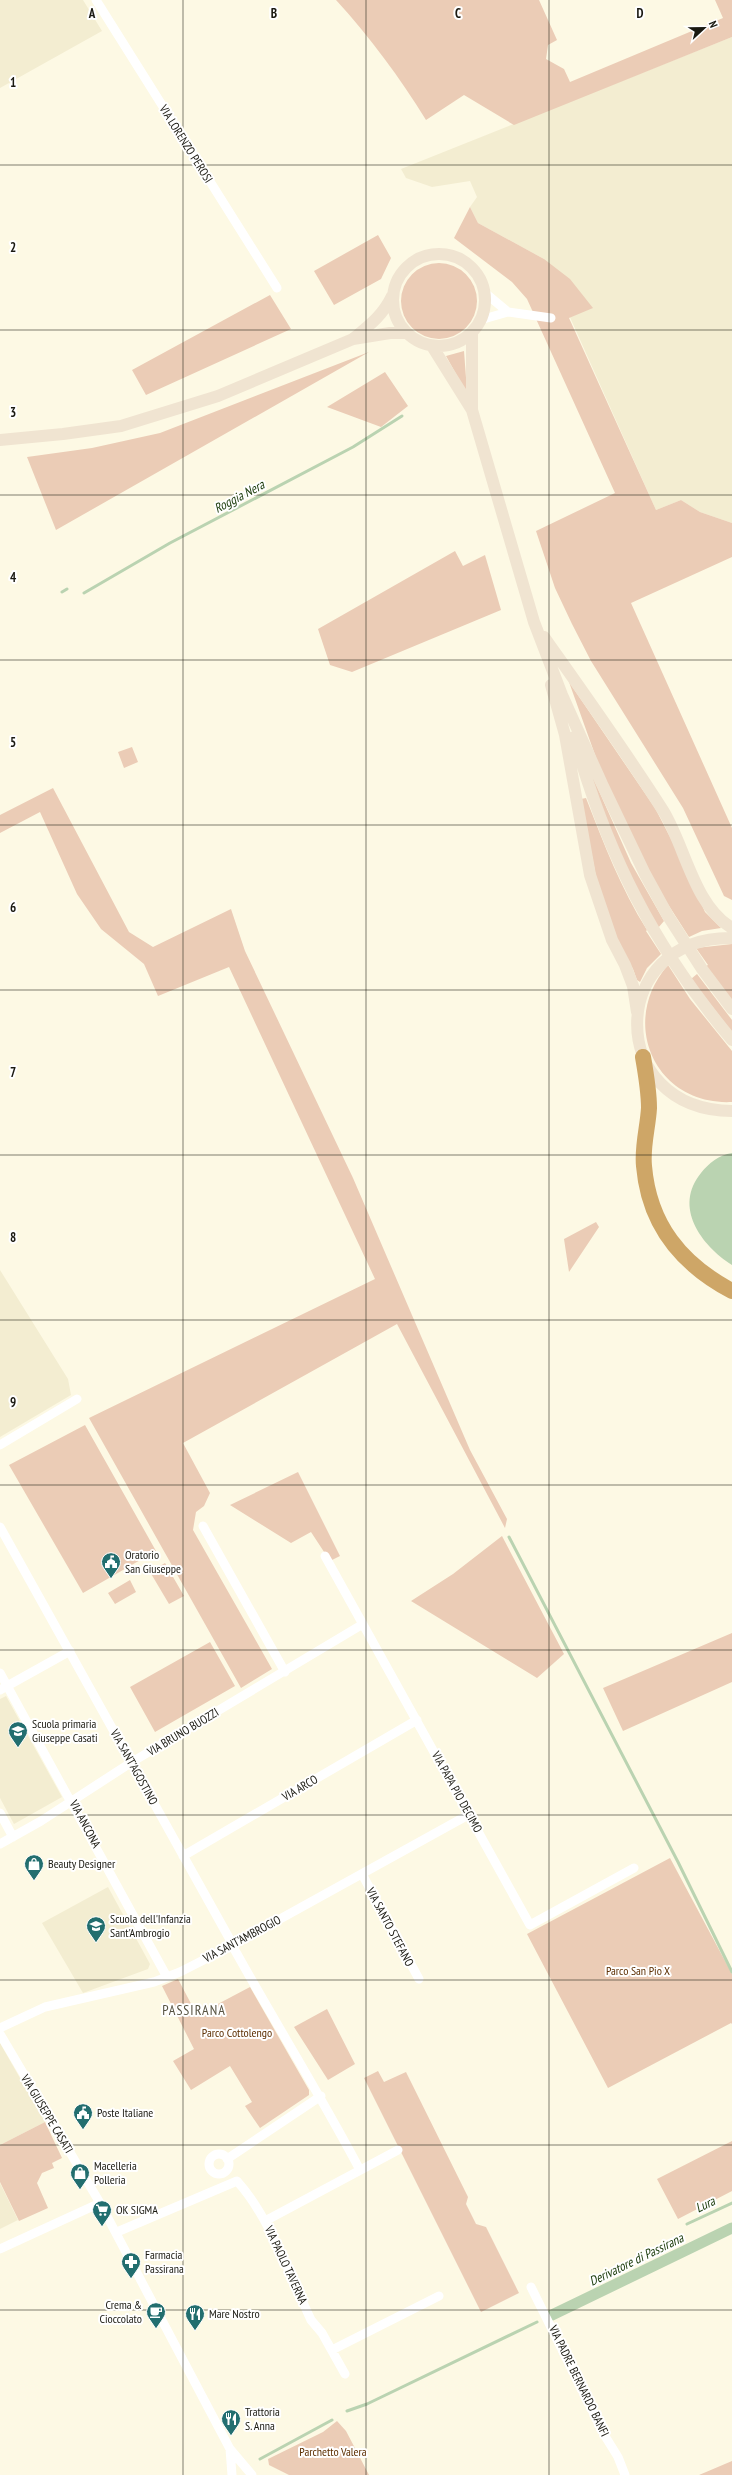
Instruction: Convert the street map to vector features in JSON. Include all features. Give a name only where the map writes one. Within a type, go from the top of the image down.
[{"type":"highway","points":[[643,1057],[649,1110],[645,1128],[644,1165],[651,1206],[669,1241],[698,1270],[732,1291]]},
{"type":"main road","points":[[353,339],[377,320],[385,310],[393,294],[397,280],[405,268],[417,260],[430,255],[444,255],[458,259],[470,267],[479,278],[484,292],[484,306],[480,320],[472,332],[460,341],[447,346],[432,346],[418,342],[406,333],[396,315],[393,294]]},
{"type":"main road","points":[[472,332],[472,410]]},
{"type":"main road","points":[[0,440],[63,434],[121,426],[218,396],[353,339],[390,333],[406,333]]},
{"type":"main road","points":[[432,346],[472,410],[534,622],[565,735],[590,875],[612,940],[625,965],[633,986],[637,1012],[637,1035],[643,1057],[654,1077],[670,1093],[690,1105],[712,1111],[732,1111]]},
{"type":"main road","points":[[534,622],[562,695],[625,834],[668,916],[702,969],[732,1009]]},
{"type":"main road","points":[[534,622],[665,815],[687,859],[699,890],[711,911],[732,928]]},
{"type":"main road","points":[[562,695],[590,792],[628,883],[651,928],[686,979],[732,1040]]},
{"type":"main road","points":[[637,1012],[643,990],[655,971],[671,955],[691,943],[713,938],[732,938]]},
{"type":"street","name":"VIA LORENZO PEROSI","points":[[96,0],[277,288]]},
{"type":"street","points":[[484,292],[508,312]]},
{"type":"street","points":[[480,320],[508,312],[552,318]]},
{"type":"street","points":[[0,1445],[77,1399]]},
{"type":"street","points":[[203,1526],[285,1672]]},
{"type":"street","name":"VIA SANT'AGOSTINO","points":[[0,1527],[282,2034],[321,2096],[360,2170]]},
{"type":"street","name":"VIA PAPA PIO DECIMO","points":[[325,1556],[470,1814],[530,1925],[634,1868]]},
{"type":"street","name":"VIA BRUNO BUOZZI","points":[[0,1844],[72,1801],[132,1762],[285,1672],[363,1624]]},
{"type":"street","points":[[4,1688],[70,1651]]},
{"type":"street","name":"VIA ANCONA","points":[[0,1673],[4,1688],[72,1801],[167,1977]]},
{"type":"street","name":"VIA ARCO","points":[[183,1856],[417,1720]]},
{"type":"street","points":[[0,1813],[13,1837]]},
{"type":"street","name":"VIA SANT'AMBROGIO","points":[[0,2028],[45,2007],[167,1977],[233,1945],[470,1814]]},
{"type":"street","name":"VIA SANTO STEFANO","points":[[362,1874],[419,1979]]},
{"type":"street","name":"VIA GIUSEPPE CASATI","points":[[0,2034],[117,2232],[230,2449],[252,2475]]},
{"type":"street","points":[[215,2190],[217,2181],[227,2159],[321,2096]]},
{"type":"street","points":[[265,2220],[398,2150]]},
{"type":"street","points":[[221,2173],[211,2171],[209,2165],[212,2157],[221,2155],[227,2159]]},
{"type":"street","name":"VIA PAOLO TAVERNA","points":[[221,2173],[237,2181],[248,2193],[265,2220],[311,2320],[332,2350],[345,2374]]},
{"type":"street","points":[[117,2232],[237,2181]]},
{"type":"street","points":[[0,2249],[100,2203]]},
{"type":"street","name":"VIA PADRE BERNARDO BANFI","points":[[531,2287],[605,2436],[618,2457],[625,2475]]},
{"type":"street","points":[[332,2350],[439,2296]]},
{"type":"street","name":"VIA GIUSEPPE CASATI","points":[[230,2449],[232,2475]]},
{"type":"shaded area","points":[[0,0],[83,0],[102,31],[0,88]]},
{"type":"shaded area","points":[[732,37],[732,523],[700,512],[681,500],[656,510],[544,259],[478,223],[470,207],[477,197],[470,181],[432,187],[406,178],[401,169]]},
{"type":"shaded area","points":[[732,1153],[732,1265],[710,1247],[701,1236],[694,1224],[690,1212],[690,1199],[693,1186],[704,1169],[719,1158]]},
{"type":"shaded area","points":[[0,1270],[68,1379],[71,1395],[0,1437]]},
{"type":"shaded area","name":"Scuola primaria Giuseppe Casati","points":[[6,1696],[62,1797],[14,1824],[0,1798],[0,1699]]},
{"type":"shaded area","name":"Scuola dell'Infanzia Sant'Ambrogio","points":[[108,1887],[150,1964],[148,1969],[83,1993],[42,1923]]},
{"type":"shaded area","points":[[0,2043],[45,2122],[0,2145]]},
{"type":"shaded area","points":[[0,2183],[18,2220],[0,2229]]},
{"type":"green space","points":[[336,0],[539,0],[557,40],[548,45],[546,59],[564,69],[570,82],[723,18],[715,0],[732,0],[732,37],[514,125],[464,95],[426,120],[384,58],[361,28]]},
{"type":"green space","points":[[470,207],[478,223],[544,259],[570,279],[593,308],[569,318],[656,510],[681,500],[700,512],[732,523],[732,557],[631,603],[732,828],[732,900],[724,896],[683,808],[591,661],[555,588],[536,531],[615,493],[527,299],[512,282],[454,238]]},
{"type":"green space","points":[[378,235],[391,258],[381,279],[334,305],[314,271]]},
{"type":"green space","points":[[439,263],[453,266],[466,274],[474,287],[477,301],[474,315],[466,328],[453,336],[439,339],[425,336],[412,328],[404,315],[401,301],[404,287],[412,274],[425,266]]},
{"type":"green space","points":[[270,295],[291,329],[146,395],[132,370]]},
{"type":"green space","points":[[464,351],[467,391],[466,392],[446,356]]},
{"type":"green space","points":[[369,352],[56,530],[27,457],[92,448],[160,433]]},
{"type":"green space","points":[[385,372],[408,406],[381,427],[327,407]]},
{"type":"green space","points":[[455,551],[463,566],[485,555],[501,610],[352,672],[330,665],[318,629]]},
{"type":"green space","points":[[569,682],[655,808],[683,862],[705,912],[721,928],[702,931],[689,937],[653,881],[599,766]]},
{"type":"green space","points":[[132,747],[138,762],[124,768],[118,752]]},
{"type":"green space","points":[[591,773],[631,863],[664,921],[658,928],[619,853],[596,793]]},
{"type":"green space","points":[[53,788],[129,932],[153,947],[231,909],[245,951],[353,1178],[470,1450],[507,1519],[505,1528],[397,1324],[183,1443],[210,1493],[204,1506],[196,1512],[193,1530],[272,1669],[241,1688],[89,1418],[375,1279],[229,967],[158,996],[144,964],[101,929],[77,894],[40,812],[0,833],[0,815]]},
{"type":"green space","points":[[586,798],[606,849],[629,899],[647,930],[646,931],[661,954],[647,968],[640,982],[637,980],[633,969],[615,936],[599,892],[581,799]]},
{"type":"green space","points":[[732,944],[732,1001],[706,966],[708,965],[696,948]]},
{"type":"green space","points":[[668,965],[690,999],[732,1051],[732,1102],[705,1100],[682,1090],[665,1075],[652,1056],[646,1034],[646,1011],[653,987]]},
{"type":"green space","points":[[697,974],[732,1020],[732,1032],[691,979]]},
{"type":"green space","points":[[596,1222],[599,1227],[569,1272],[564,1239]]},
{"type":"green space","points":[[85,1425],[156,1551],[83,1593],[9,1465]]},
{"type":"green space","points":[[298,1472],[340,1556],[330,1561],[311,1532],[291,1543],[230,1505]]},
{"type":"green space","points":[[502,1536],[564,1654],[537,1678],[411,1601],[453,1574]]},
{"type":"green space","points":[[165,1563],[184,1596],[169,1604],[150,1572]]},
{"type":"green space","points":[[130,1580],[136,1592],[115,1604],[108,1593]]},
{"type":"green space","points":[[732,1633],[732,1682],[623,1731],[603,1688]]},
{"type":"green space","points":[[210,1642],[235,1686],[155,1732],[130,1687]]},
{"type":"green space","name":"Parco San Pio X","points":[[670,1858],[732,1974],[732,2024],[731,2023],[608,2088],[527,1934]]},
{"type":"green space","name":"Parco Cottolengo","points":[[178,1979],[197,2015],[250,1987],[309,2090],[309,2095],[260,2128],[245,2106],[252,2102],[230,2066],[191,2090],[173,2061],[194,2049],[162,1986]]},
{"type":"green space","points":[[327,2009],[355,2064],[328,2080],[294,2027]]},
{"type":"green space","points":[[378,2071],[384,2082],[406,2072],[468,2197],[466,2204],[476,2224],[486,2227],[519,2293],[481,2312],[364,2078]]},
{"type":"green space","points":[[45,2122],[62,2158],[52,2163],[54,2168],[42,2173],[37,2183],[48,2208],[19,2221],[0,2182],[0,2145]]},
{"type":"green space","points":[[732,2141],[732,2191],[678,2219],[657,2179]]},
{"type":"green space","name":"Parchetto Valera","points":[[337,2421],[346,2431],[369,2475],[289,2475],[269,2465],[268,2459],[323,2432]]},
{"type":"green space","points":[[732,2461],[732,2475],[699,2475]]},
{"type":"waterway","name":"Roggia Nera","points":[[84,593],[170,543],[353,447],[402,416]]},
{"type":"waterway","name":"Roggia Nera","points":[[62,592],[67,589]]},
{"type":"waterway","points":[[509,1537],[678,1862],[732,1972]]},
{"type":"waterway","name":"Lura","points":[[687,2224],[732,2203]]},
{"type":"waterway","name":"Derivatore di Passirana","points":[[552,2315],[732,2228]]},
{"type":"waterway","points":[[347,2411],[367,2404],[537,2322]]},
{"type":"waterway","points":[[260,2459],[332,2420]]},
{"type":"place","name":"Oratorio San Giuseppe","points":[[111,1579]]},
{"type":"place","name":"Scuola primaria Giuseppe Casati","points":[[18,1748]]},
{"type":"place","name":"Beauty Designer","points":[[34,1881]]},
{"type":"place","name":"Scuola dell'Infanzia Sant'Ambrogio","points":[[96,1943]]},
{"type":"place","name":"Poste Italiane","points":[[83,2130]]},
{"type":"place","name":"Macelleria Polleria","points":[[80,2190]]},
{"type":"place","name":"OK SIGMA","points":[[102,2227]]},
{"type":"place","name":"Farmacia Passirana","points":[[131,2279]]},
{"type":"place","name":"Crema & Cioccolato","points":[[156,2329]]},
{"type":"place","name":"Mare Nostro","points":[[195,2331]]},
{"type":"place","name":"Trattoria S. Anna","points":[[231,2436]]},
{"type":"district","name":"PASSIRANA","points":[[194,2010]]}]
